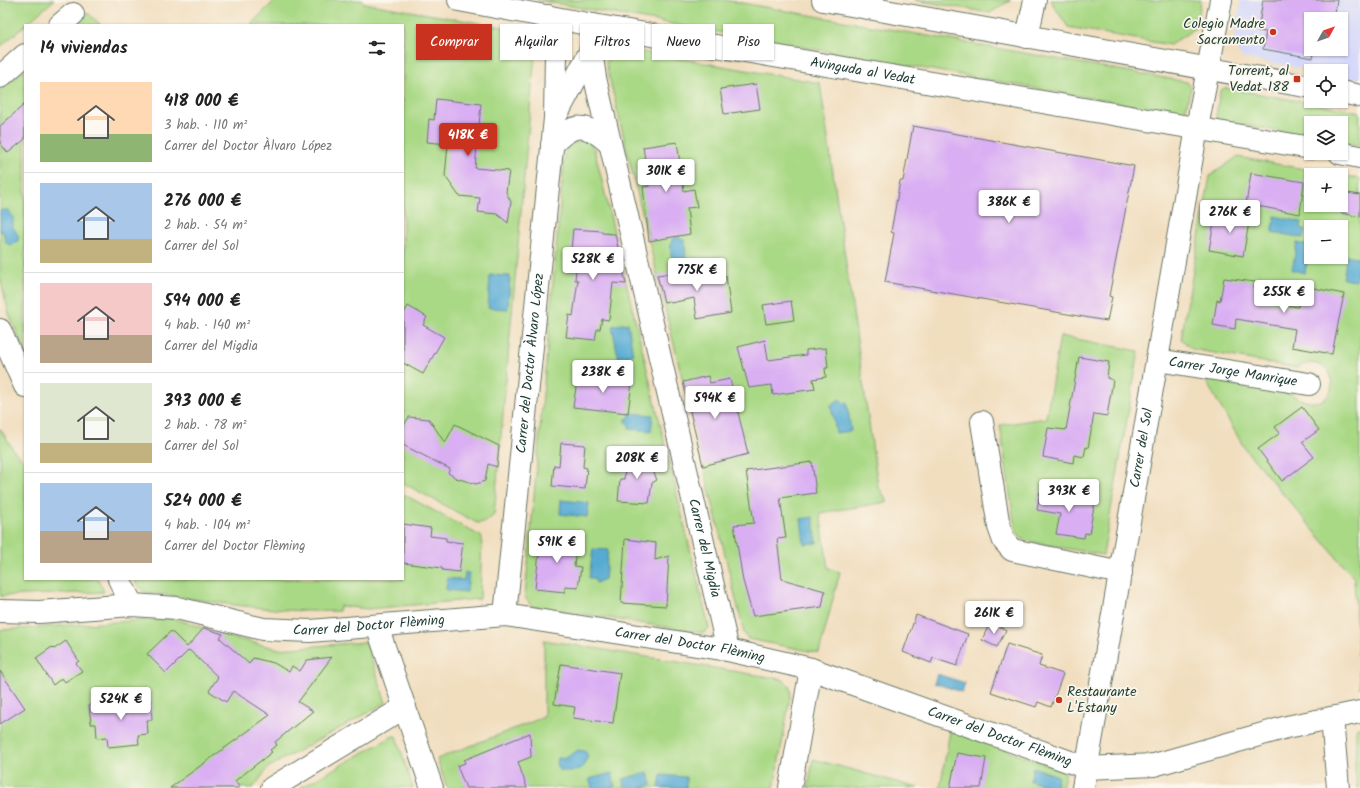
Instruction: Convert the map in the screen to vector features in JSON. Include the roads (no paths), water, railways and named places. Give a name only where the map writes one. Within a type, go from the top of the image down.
[{"type":"street","name":"Avinguda al Vedat","points":[[459,0],[588,24]]},
{"type":"street","points":[[823,0],[1304,86]]},
{"type":"street","points":[[1027,37],[1035,0]]},
{"type":"street","points":[[1197,128],[1221,0]]},
{"type":"street","name":"Carrer del Doctor Àlvaro López","points":[[505,615],[552,146],[556,52],[548,16]]},
{"type":"street","name":"Avinguda al Vedat","points":[[644,34],[1304,147]]},
{"type":"street","points":[[0,77],[24,56]]},
{"type":"street","points":[[554,118],[586,60]]},
{"type":"street","name":"Carrer del Migdia","points":[[592,60],[610,144],[728,650]]},
{"type":"street","points":[[1348,93],[1360,96]]},
{"type":"street","points":[[552,146],[561,135],[577,127],[585,127],[593,130],[610,144]]},
{"type":"street","name":"Carrer del Sol","points":[[1085,778],[1197,128]]},
{"type":"street","points":[[1348,155],[1360,157]]},
{"type":"street","points":[[0,330],[24,384]]},
{"type":"street","name":"Carrer Jorge Manrique","points":[[1157,360],[1309,384]]},
{"type":"street","points":[[982,422],[999,527],[1004,541],[1012,550],[1121,573]]},
{"type":"street","points":[[120,580],[132,604]]},
{"type":"street","name":"Carrer del Doctor Flèming","points":[[0,611],[39,612],[132,604],[177,608],[263,629],[310,630],[505,615],[728,650],[811,669],[1085,778],[1154,765],[1287,727],[1360,712]]},
{"type":"street","points":[[377,626],[432,788]]},
{"type":"street","points":[[790,788],[811,669]]},
{"type":"street","points":[[272,788],[405,707]]},
{"type":"street","points":[[1332,718],[1338,788]]},
{"type":"water","points":[[8,210],[13,216],[13,227],[19,237],[17,242],[11,245],[6,243],[3,232],[0,231],[0,211]]},
{"type":"water","points":[[1275,216],[1302,222],[1301,228],[1304,230],[1304,234],[1303,238],[1272,232]]},
{"type":"water","points":[[679,237],[685,241],[686,257],[683,263],[675,264],[671,255],[671,244],[673,238]]},
{"type":"water","points":[[1297,243],[1304,245],[1304,264],[1307,264],[1305,273],[1292,270]]},
{"type":"water","points":[[1348,255],[1360,258],[1356,281],[1343,279],[1346,264],[1348,264]]},
{"type":"water","points":[[490,275],[510,276],[508,309],[488,308]]},
{"type":"water","points":[[628,323],[633,355],[618,357],[612,326]]},
{"type":"water","points":[[840,399],[844,403],[847,402],[851,431],[836,433],[831,405]]},
{"type":"water","points":[[630,413],[653,415],[651,431],[629,429],[626,419],[630,417]]},
{"type":"water","points":[[561,500],[589,503],[587,517],[560,514]]},
{"type":"water","points":[[813,517],[817,543],[804,544],[801,519]]},
{"type":"water","points":[[593,549],[608,550],[605,579],[596,583],[594,578],[589,578]]},
{"type":"water","points":[[465,572],[469,573],[467,592],[446,590],[447,578],[464,580]]},
{"type":"water","points":[[937,674],[965,683],[962,692],[934,683]]},
{"type":"water","points":[[578,750],[585,751],[588,756],[583,767],[574,771],[560,771],[557,763],[558,758],[566,758]]},
{"type":"water","points":[[1033,767],[1058,776],[1056,788],[1030,781]]},
{"type":"water","points":[[648,772],[652,785],[640,788],[625,788],[623,779]]},
{"type":"water","points":[[612,773],[615,787],[592,788],[589,779]]},
{"type":"water","points":[[661,775],[686,777],[686,788],[659,788]]},
{"type":"place","name":"Colegio Madre Sacramento","points":[[1273,32]]},
{"type":"place","name":"Torrent, al Vedat 188","points":[[1297,79]]},
{"type":"place","name":"Restaurante L'Estany","points":[[1059,700]]}]
